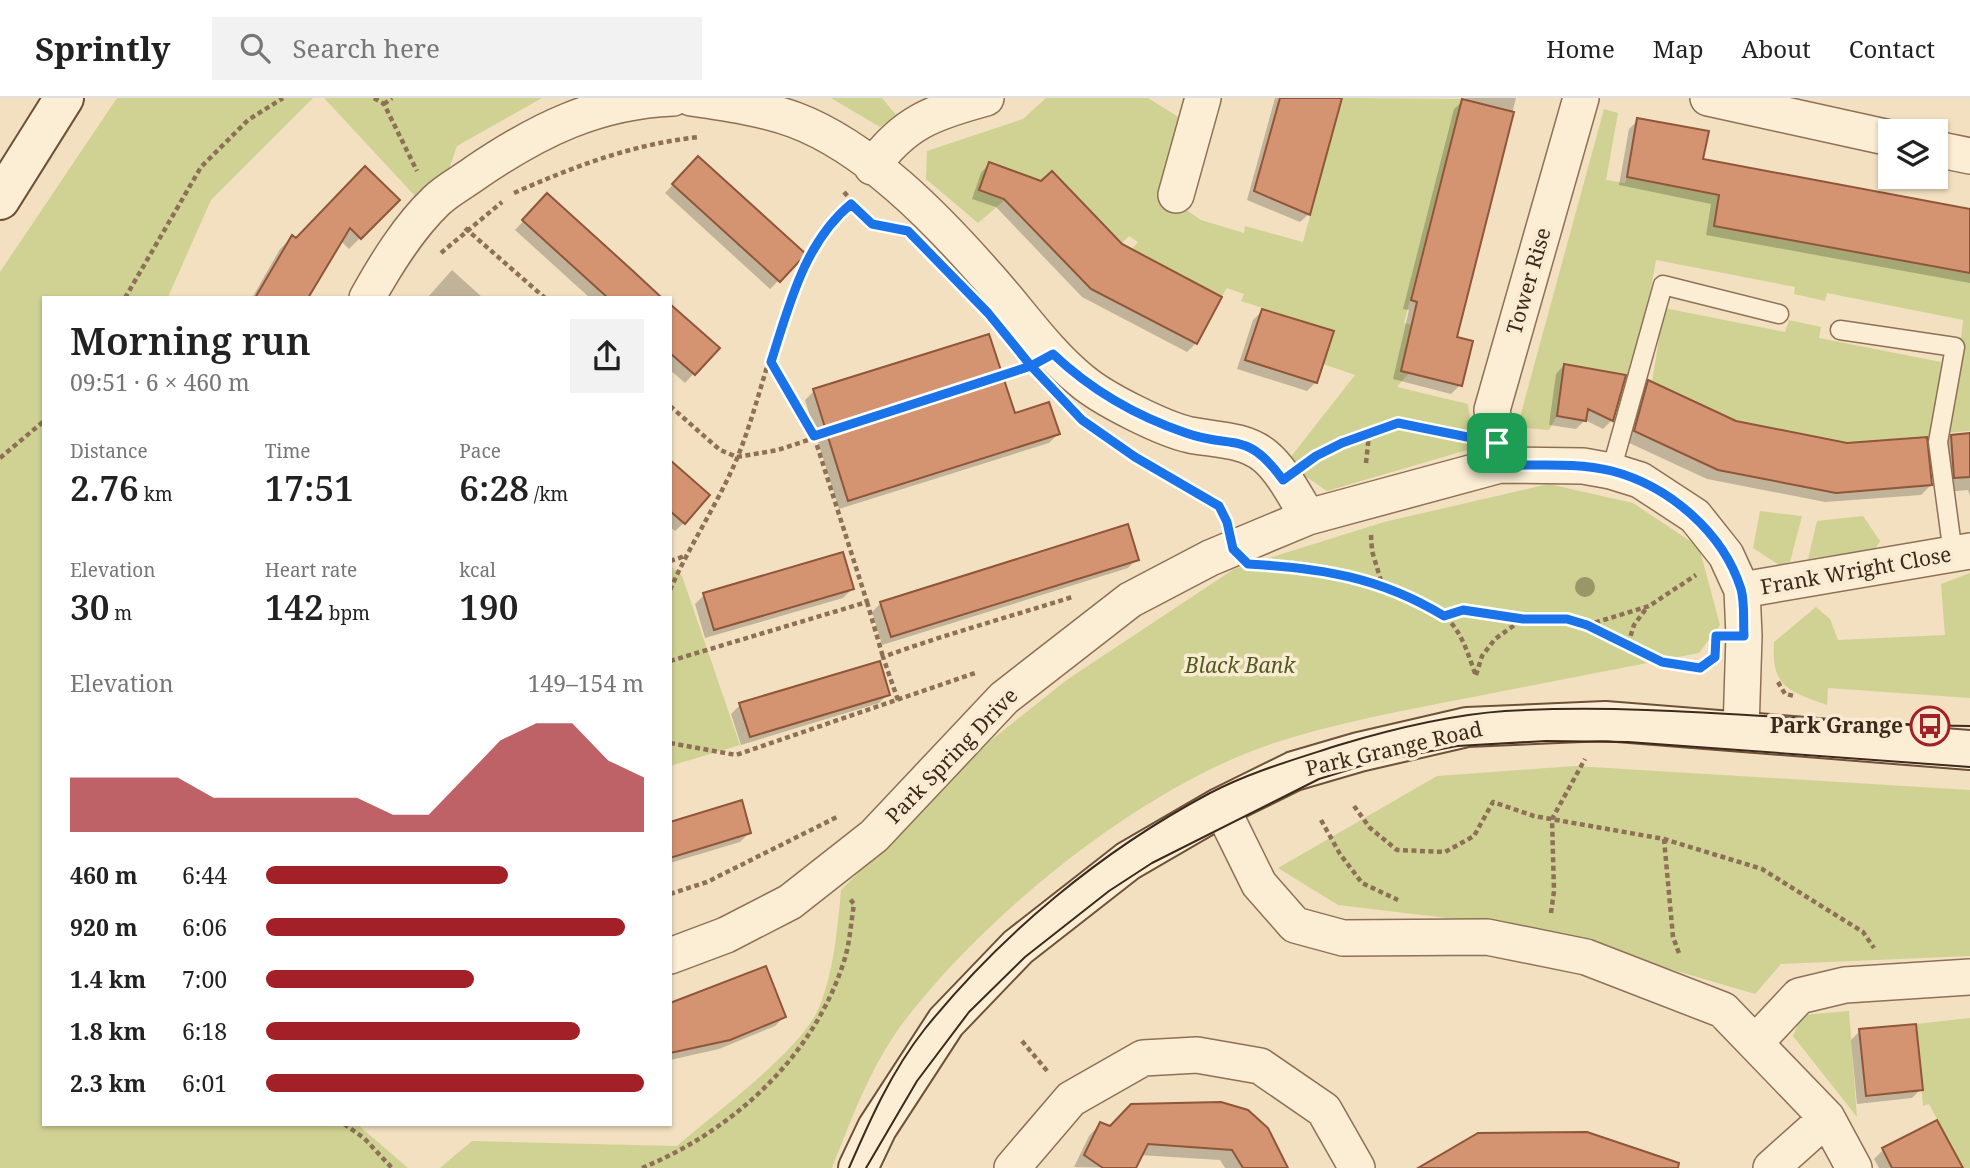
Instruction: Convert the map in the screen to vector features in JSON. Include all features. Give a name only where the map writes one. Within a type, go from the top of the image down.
[{"type":"street","points":[[0,200],[64,98]]},
{"type":"street","points":[[368,296],[387,262],[436,201],[505,153],[546,130],[600,107],[673,98]]},
{"type":"street","points":[[691,98],[747,107],[795,120],[839,141],[898,187],[944,230],[1053,354],[1083,382],[1131,410],[1188,434],[1242,443],[1266,457],[1308,517]]},
{"type":"street","points":[[872,167],[888,145],[912,125],[942,109],[986,98]]},
{"type":"street","points":[[1176,195],[1203,98]]},
{"type":"street","name":"Tower Rise","points":[[1499,454],[1492,410],[1581,98]]},
{"type":"street","points":[[1708,98],[1878,135]]},
{"type":"street","points":[[1948,151],[1970,156]]},
{"type":"street","name":"Park Spring Drive","points":[[672,955],[726,935],[790,902],[874,836],[1004,698],[1130,600],[1229,536],[1370,501],[1499,454],[1611,471],[1640,480],[1695,516],[1726,555],[1742,590],[1744,636],[1741,730]]},
{"type":"street","name":"Frank Wright Close","points":[[1742,590],[1962,552]]},
{"type":"street","name":"Park Grange Road","points":[[858,1168],[877,1128],[946,1022],[1018,947],[1128,861],[1221,807],[1294,771],[1359,752],[1467,727],[1605,721],[1970,750]]},
{"type":"street","points":[[1221,807],[1259,884],[1295,925],[1343,938],[1487,936],[1586,957],[1723,1010],[1827,1118],[1854,1168]]},
{"type":"street","points":[[1755,1043],[1799,996],[1845,985],[1970,977]]},
{"type":"street","points":[[1012,1168],[1072,1099],[1143,1058],[1197,1055],[1260,1066],[1324,1110],[1357,1168]]},
{"type":"street","points":[[1771,1168],[1827,1118]]},
{"type":"lane","points":[[1611,471],[1662,285],[1779,314]]},
{"type":"lane","points":[[1840,330],[1955,347],[1938,442],[1962,552]]},
{"type":"path","points":[[126,296],[201,167],[248,120],[283,98]]},
{"type":"path","points":[[374,98],[384,104],[421,181],[436,201],[543,296]]},
{"type":"path","points":[[384,104],[392,98]]},
{"type":"path","points":[[436,258],[467,229],[512,194],[579,164],[655,142],[703,137]]},
{"type":"path","points":[[837,181],[851,204],[872,224],[895,229]]},
{"type":"path","points":[[672,585],[737,457],[794,289],[832,219],[851,204]]},
{"type":"path","points":[[672,409],[720,450],[737,457],[778,450],[1031,366],[1053,354]]},
{"type":"path","points":[[771,362],[814,436],[898,700]]},
{"type":"path","points":[[0,458],[42,423]]},
{"type":"path","points":[[1283,480],[1316,456],[1342,443],[1398,423],[1499,454]]},
{"type":"path","points":[[1124,450],[1219,506],[1227,522],[1229,536],[1248,564],[1313,568],[1383,584],[1412,596],[1444,616],[1463,640],[1476,676],[1482,656],[1495,639],[1523,619]]},
{"type":"path","points":[[1370,501],[1372,551],[1383,584]]},
{"type":"path","points":[[1587,625],[1649,606],[1726,555]]},
{"type":"path","points":[[672,560],[685,556]]},
{"type":"path","points":[[883,657],[957,630],[1076,596]]},
{"type":"path","points":[[672,660],[866,602]]},
{"type":"path","points":[[1628,644],[1634,625],[1649,606]]},
{"type":"path","points":[[1444,616],[1463,610],[1523,619],[1567,619],[1587,625],[1662,662],[1700,668],[1715,657],[1716,636],[1744,636]]},
{"type":"path","points":[[672,743],[736,755],[989,668]]},
{"type":"path","points":[[1775,677],[1785,694],[1806,699]]},
{"type":"path","points":[[1551,912],[1554,891],[1552,819],[1589,752]]},
{"type":"path","points":[[1354,806],[1370,828],[1397,850],[1445,852],[1474,836],[1493,803],[1552,819],[1664,839],[1762,869],[1863,932],[1897,982]]},
{"type":"path","points":[[1664,839],[1673,937],[1696,1000]]},
{"type":"path","points":[[642,1168],[684,1150],[740,1112],[786,1066],[820,1014],[846,957],[854,904],[831,869]]},
{"type":"path","points":[[347,1126],[364,1138],[391,1168]]},
{"type":"green space","points":[[117,98],[313,98],[211,200],[168,296],[42,296],[42,1126],[359,1126],[408,1168],[0,1168],[0,272]]},
{"type":"green space","points":[[324,98],[542,98],[457,146],[448,172],[415,196]]},
{"type":"green space","points":[[831,98],[882,98],[896,115],[880,127]]},
{"type":"green space","points":[[1046,98],[1148,98],[1180,118],[1162,193],[1201,220],[1244,233],[1245,226],[1303,242],[1342,98],[1462,99],[1404,323],[1412,325],[1401,370],[1409,373],[1397,387],[1468,404],[1474,448],[1327,491],[1286,463],[1355,375],[1323,364],[1333,331],[1241,301],[1244,294],[1227,288],[1222,296],[1132,249],[1138,242],[1129,236],[1121,244],[1021,201],[1013,193],[978,223],[926,179],[927,151],[1023,119]]},
{"type":"green space","points":[[1604,109],[1618,113],[1606,180],[1625,183],[1627,177],[1698,191],[1720,189],[1714,226],[1970,273],[1970,431],[1943,433],[1956,390],[1963,320],[1827,293],[1825,301],[1794,294],[1795,287],[1656,260],[1635,377],[1564,364],[1557,416],[1549,430],[1527,428],[1520,417]]},
{"type":"green space","points":[[1664,308],[1785,332],[1789,320],[1821,327],[1819,338],[1941,362],[1940,390],[1929,437],[1836,444],[1831,440],[1734,421],[1652,382]]},
{"type":"green space","name":"Black Bank","points":[[1549,484],[1633,503],[1699,547],[1720,625],[1699,653],[1323,729],[1274,743],[1224,763],[1174,789],[1074,855],[1027,893],[943,974],[896,1032],[885,1050],[865,1088],[832,1168],[440,1168],[472,1141],[677,1146],[773,1065],[806,1029],[817,1012],[831,968],[841,890],[990,741],[1068,679],[1234,569],[1384,522]]},
{"type":"green space","points":[[1760,511],[1802,516],[1790,562],[1779,565],[1753,548]]},
{"type":"green space","points":[[1863,516],[1880,541],[1875,549],[1808,559],[1817,521]]},
{"type":"green space","points":[[672,567],[682,576],[740,745],[672,765]]},
{"type":"green space","points":[[1970,573],[1970,698],[1828,688],[1827,705],[1793,691],[1779,678],[1774,642],[1816,607],[1830,619],[1838,640],[1945,635],[1941,584]]},
{"type":"green space","points":[[1575,766],[1970,790],[1970,956],[1781,964],[1755,994],[1530,928],[1338,905],[1278,868],[1437,776]]},
{"type":"green space","points":[[1849,1011],[1857,1117],[1793,1036],[1802,1015]]},
{"type":"green space","points":[[1970,1018],[1970,1168],[1963,1168],[1929,1104],[1923,1106],[1916,1024]]},
{"type":"building","points":[[1280,98],[1342,98],[1310,215],[1254,191]]},
{"type":"building","points":[[1462,99],[1514,112],[1457,337],[1473,341],[1462,386],[1401,371],[1417,302],[1411,300]]},
{"type":"building","points":[[1637,118],[1709,131],[1703,159],[1970,209],[1970,273],[1714,226],[1719,195],[1627,177]]},
{"type":"building","points":[[698,156],[806,254],[780,282],[672,184]]},
{"type":"building","points":[[989,162],[1041,181],[1052,171],[1122,244],[1222,297],[1197,344],[1091,289],[1004,199],[979,190]]},
{"type":"building","points":[[365,166],[400,200],[361,239],[350,228],[309,296],[256,296],[292,235],[296,238]]},
{"type":"building","points":[[547,193],[660,296],[606,296],[522,220]]},
{"type":"building","points":[[672,306],[720,348],[695,375],[672,355]]},
{"type":"building","points":[[1262,309],[1334,331],[1317,383],[1245,360]]},
{"type":"building","points":[[989,334],[1015,413],[1049,402],[1060,434],[848,501],[813,389]]},
{"type":"building","points":[[1564,364],[1626,375],[1613,421],[1588,409],[1586,421],[1557,416]]},
{"type":"building","points":[[1648,380],[1736,421],[1847,443],[1927,437],[1932,485],[1836,493],[1718,470],[1634,431]]},
{"type":"building","points":[[1970,433],[1970,477],[1954,478],[1951,435]]},
{"type":"building","points":[[672,462],[710,495],[685,524],[672,513]]},
{"type":"building","points":[[1128,524],[1139,560],[891,637],[880,602]]},
{"type":"building","points":[[843,552],[854,589],[714,630],[703,593]]},
{"type":"building","points":[[880,661],[890,695],[750,737],[739,703]]},
{"type":"building","points":[[742,800],[751,833],[672,857],[672,821]]},
{"type":"building","points":[[766,966],[786,1017],[730,1040],[672,1053],[672,1002]]},
{"type":"building","points":[[1916,1024],[1923,1090],[1866,1096],[1859,1029]]},
{"type":"building","points":[[1221,1102],[1248,1110],[1268,1128],[1288,1168],[1243,1168],[1232,1150],[1148,1144],[1136,1168],[1103,1168],[1084,1155],[1100,1122],[1110,1126],[1131,1104]]},
{"type":"building","points":[[1937,1120],[1963,1168],[1892,1168],[1882,1148]]},
{"type":"building","points":[[1587,1132],[1679,1163],[1678,1168],[1418,1168],[1478,1133]]},
{"type":"tram line","points":[[849,1168],[882,1097],[912,1046],[986,961],[1055,897],[1092,868],[1170,816],[1241,779],[1379,733],[1442,719],[1505,711],[1622,709],[1970,726]]},
{"type":"tram line","points":[[866,1168],[917,1081],[969,1012],[1025,957],[1109,891],[1152,863],[1319,779],[1370,763],[1457,746],[1546,741],[1628,742],[1970,767]]},
{"type":"place","name":"Park Grange","points":[[1930,726]]},
{"type":"route","points":[[1497,443],[1398,423],[1342,443],[1316,456],[1283,480],[1266,457],[1242,443],[1188,434],[1131,410],[1083,382],[1053,354],[1031,366],[988,313],[908,231],[872,224],[851,204],[832,219],[813,251],[794,289],[771,362],[814,436],[1031,366],[1082,420],[1135,457],[1219,506],[1227,522],[1233,549],[1248,564],[1313,568],[1383,584],[1412,596],[1444,616],[1463,610],[1523,619],[1567,619],[1587,625],[1662,662],[1700,668],[1715,657],[1716,636],[1744,636],[1742,590],[1726,555],[1695,516],[1640,480],[1611,471],[1583,466],[1500,465],[1497,443]]}]
